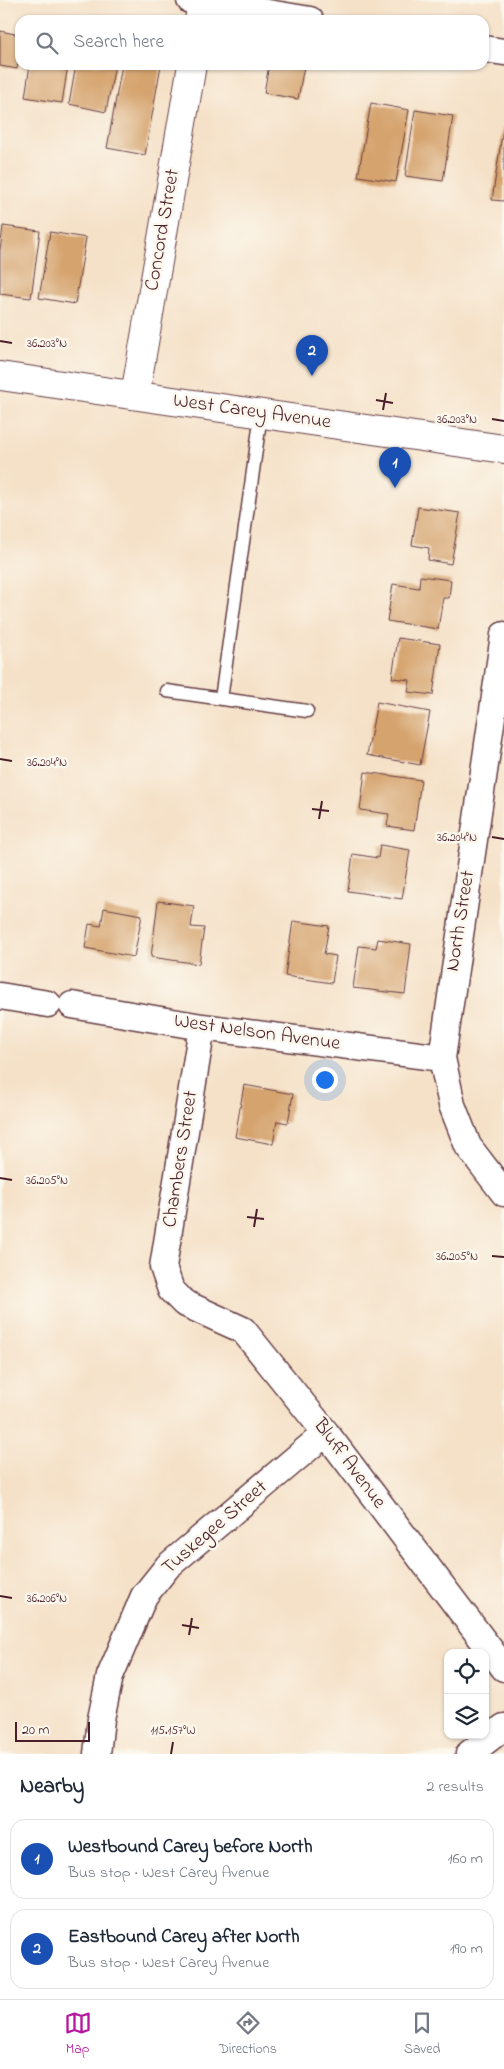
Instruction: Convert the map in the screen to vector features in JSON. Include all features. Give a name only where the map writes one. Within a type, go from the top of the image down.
[{"type":"main road","name":"Concord Street","points":[[135,395],[191,70]]},
{"type":"main road","name":"West Carey Avenue","points":[[0,376],[504,449]]},
{"type":"street","points":[[198,6],[270,15]]},
{"type":"street","points":[[489,50],[504,52]]},
{"type":"street","name":"North Street","points":[[442,1058],[504,635]]},
{"type":"street","name":"West Nelson Avenue","points":[[0,996],[202,1027],[442,1058]]},
{"type":"street","name":"Chambers Street","points":[[171,1290],[163,1267],[202,1027]]},
{"type":"street","points":[[442,1058],[452,1105],[468,1146],[504,1193]]},
{"type":"street","name":"Bluff Avenue","points":[[171,1290],[184,1302],[243,1330],[326,1434],[504,1668]]},
{"type":"street","name":"Tuskegee Street","points":[[97,1754],[101,1719],[110,1676],[144,1596],[168,1566],[326,1434]]},
{"type":"street","points":[[469,1754],[504,1727]]},
{"type":"lane","points":[[221,699],[261,414]]},
{"type":"lane","points":[[167,691],[307,711]]},
{"type":"building","points":[[0,31],[15,34],[15,69],[0,66]]},
{"type":"building","points":[[29,70],[67,70],[62,103],[25,97]]},
{"type":"building","points":[[75,70],[114,70],[106,112],[69,104]]},
{"type":"building","points":[[121,70],[160,70],[145,155],[107,148]]},
{"type":"building","points":[[268,70],[303,70],[298,99],[264,93]]},
{"type":"building","points":[[371,103],[409,110],[396,182],[358,176]]},
{"type":"building","points":[[415,110],[453,116],[443,181],[405,176]]},
{"type":"building","points":[[504,128],[504,201],[492,200]]},
{"type":"building","points":[[3,226],[40,231],[31,298],[0,294],[0,251]]},
{"type":"building","points":[[50,232],[86,238],[75,304],[39,298]]},
{"type":"building","points":[[418,507],[460,513],[451,564],[428,560],[429,548],[412,545]]},
{"type":"building","points":[[420,576],[451,580],[449,598],[443,598],[438,629],[387,621],[393,584],[419,588]]},
{"type":"building","points":[[398,638],[440,644],[433,695],[408,692],[410,680],[392,678]]},
{"type":"building","points":[[377,702],[430,712],[420,765],[367,755]]},
{"type":"building","points":[[365,772],[421,780],[414,830],[387,826],[389,814],[360,810]]},
{"type":"building","points":[[380,845],[410,850],[402,899],[348,891],[353,854],[378,858]]},
{"type":"building","points":[[158,901],[194,906],[191,927],[204,928],[199,964],[151,957]]},
{"type":"building","points":[[104,908],[142,915],[134,957],[85,948],[89,924],[101,926]]},
{"type":"building","points":[[293,921],[329,926],[324,954],[336,956],[332,983],[285,976]]},
{"type":"building","points":[[378,939],[411,944],[405,994],[353,988],[359,946],[376,948]]},
{"type":"building","points":[[244,1085],[293,1094],[288,1123],[277,1121],[273,1144],[235,1137]]},
{"type":"place","name":"Eastbound Carey after North","points":[[312,376]]},
{"type":"place","name":"Westbound Carey before North","points":[[395,488]]}]
